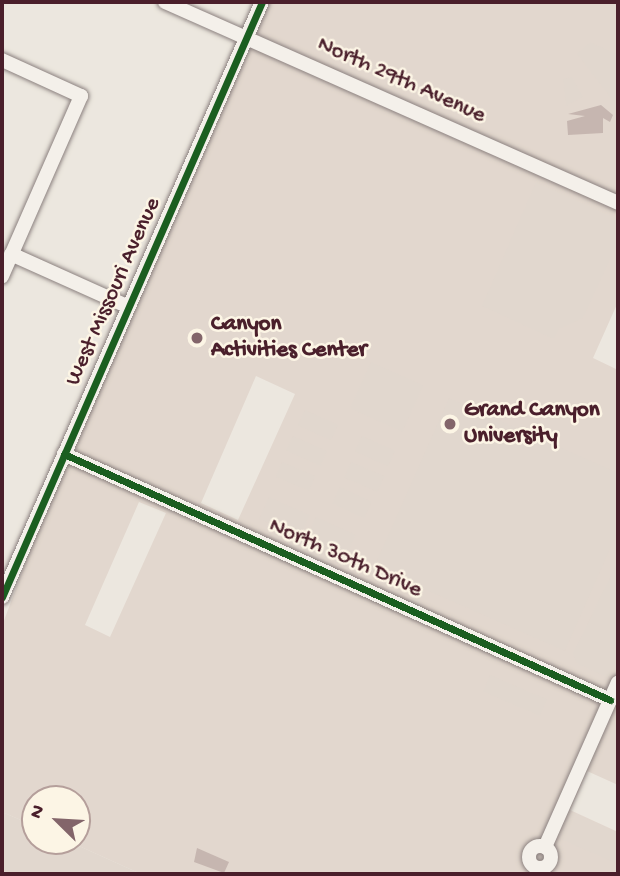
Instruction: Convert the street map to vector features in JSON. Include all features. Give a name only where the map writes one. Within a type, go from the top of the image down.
[{"type":"street","name":"North 29th Avenue","points":[[165,2],[618,203]]},
{"type":"street","name":"West Missouri Avenue","points":[[3,592],[262,2]]},
{"type":"street","points":[[2,60],[80,96],[2,276]]},
{"type":"street","points":[[11,254],[129,307]]},
{"type":"street","name":"North 30th Drive","points":[[64,454],[610,700]]},
{"type":"street","points":[[545,847],[618,682]]},
{"type":"shaded area","name":"Grand Canyon University","points":[[267,2],[618,2],[618,302],[593,358],[618,370],[618,785],[587,771],[570,810],[618,832],[618,874],[141,874],[91,851],[91,785],[21,785],[21,820],[2,812],[2,626],[45,510]],"holes":[[[256,376],[295,394],[238,520],[201,503]],[[139,502],[166,513],[110,637],[85,625]]]},
{"type":"shaded area","points":[[590,42],[618,55],[618,107],[577,54]]},
{"type":"shaded area","points":[[572,77],[583,97],[566,106],[563,79]]},
{"type":"shaded area","points":[[601,105],[613,115],[610,122],[603,118],[603,133],[568,135],[567,121],[585,116],[568,114]]},
{"type":"shaded area","points":[[536,182],[618,219],[618,242],[583,318],[559,329],[554,339],[482,306]]},
{"type":"shaded area","points":[[371,362],[423,385],[402,432],[350,409]]},
{"type":"shaded area","points":[[449,398],[618,473],[618,531],[565,651],[374,567]]},
{"type":"shaded area","points":[[305,410],[338,425],[331,440],[298,426]]},
{"type":"shaded area","points":[[293,436],[327,451],[320,466],[286,451]]},
{"type":"shaded area","points":[[362,436],[395,451],[388,466],[355,452]]},
{"type":"shaded area","points":[[282,462],[315,476],[309,491],[276,477]]},
{"type":"shaded area","points":[[351,462],[384,476],[377,492],[344,478]]},
{"type":"shaded area","points":[[340,487],[372,502],[364,518],[332,503]]},
{"type":"shaded area","points":[[269,497],[309,515],[299,537],[259,519]]},
{"type":"shaded area","points":[[316,517],[355,534],[346,556],[306,539]]},
{"type":"shaded area","points":[[618,562],[618,655],[608,678],[576,663],[573,653]]},
{"type":"shaded area","points":[[490,675],[547,699],[540,716],[483,692]]},
{"type":"shaded area","points":[[570,811],[618,833],[618,864],[558,838]]},
{"type":"shaded area","points":[[2,812],[21,820],[21,855],[91,855],[91,851],[141,874],[2,874]]},
{"type":"shaded area","points":[[197,848],[229,862],[224,873],[194,862]]},
{"type":"cycle path","points":[[2,597],[262,2]]},
{"type":"cycle path","points":[[64,454],[610,700]]},
{"type":"place","name":"Canyon Activities Center","points":[[197,338]]},
{"type":"place","name":"Grand Canyon University","points":[[450,424]]}]
